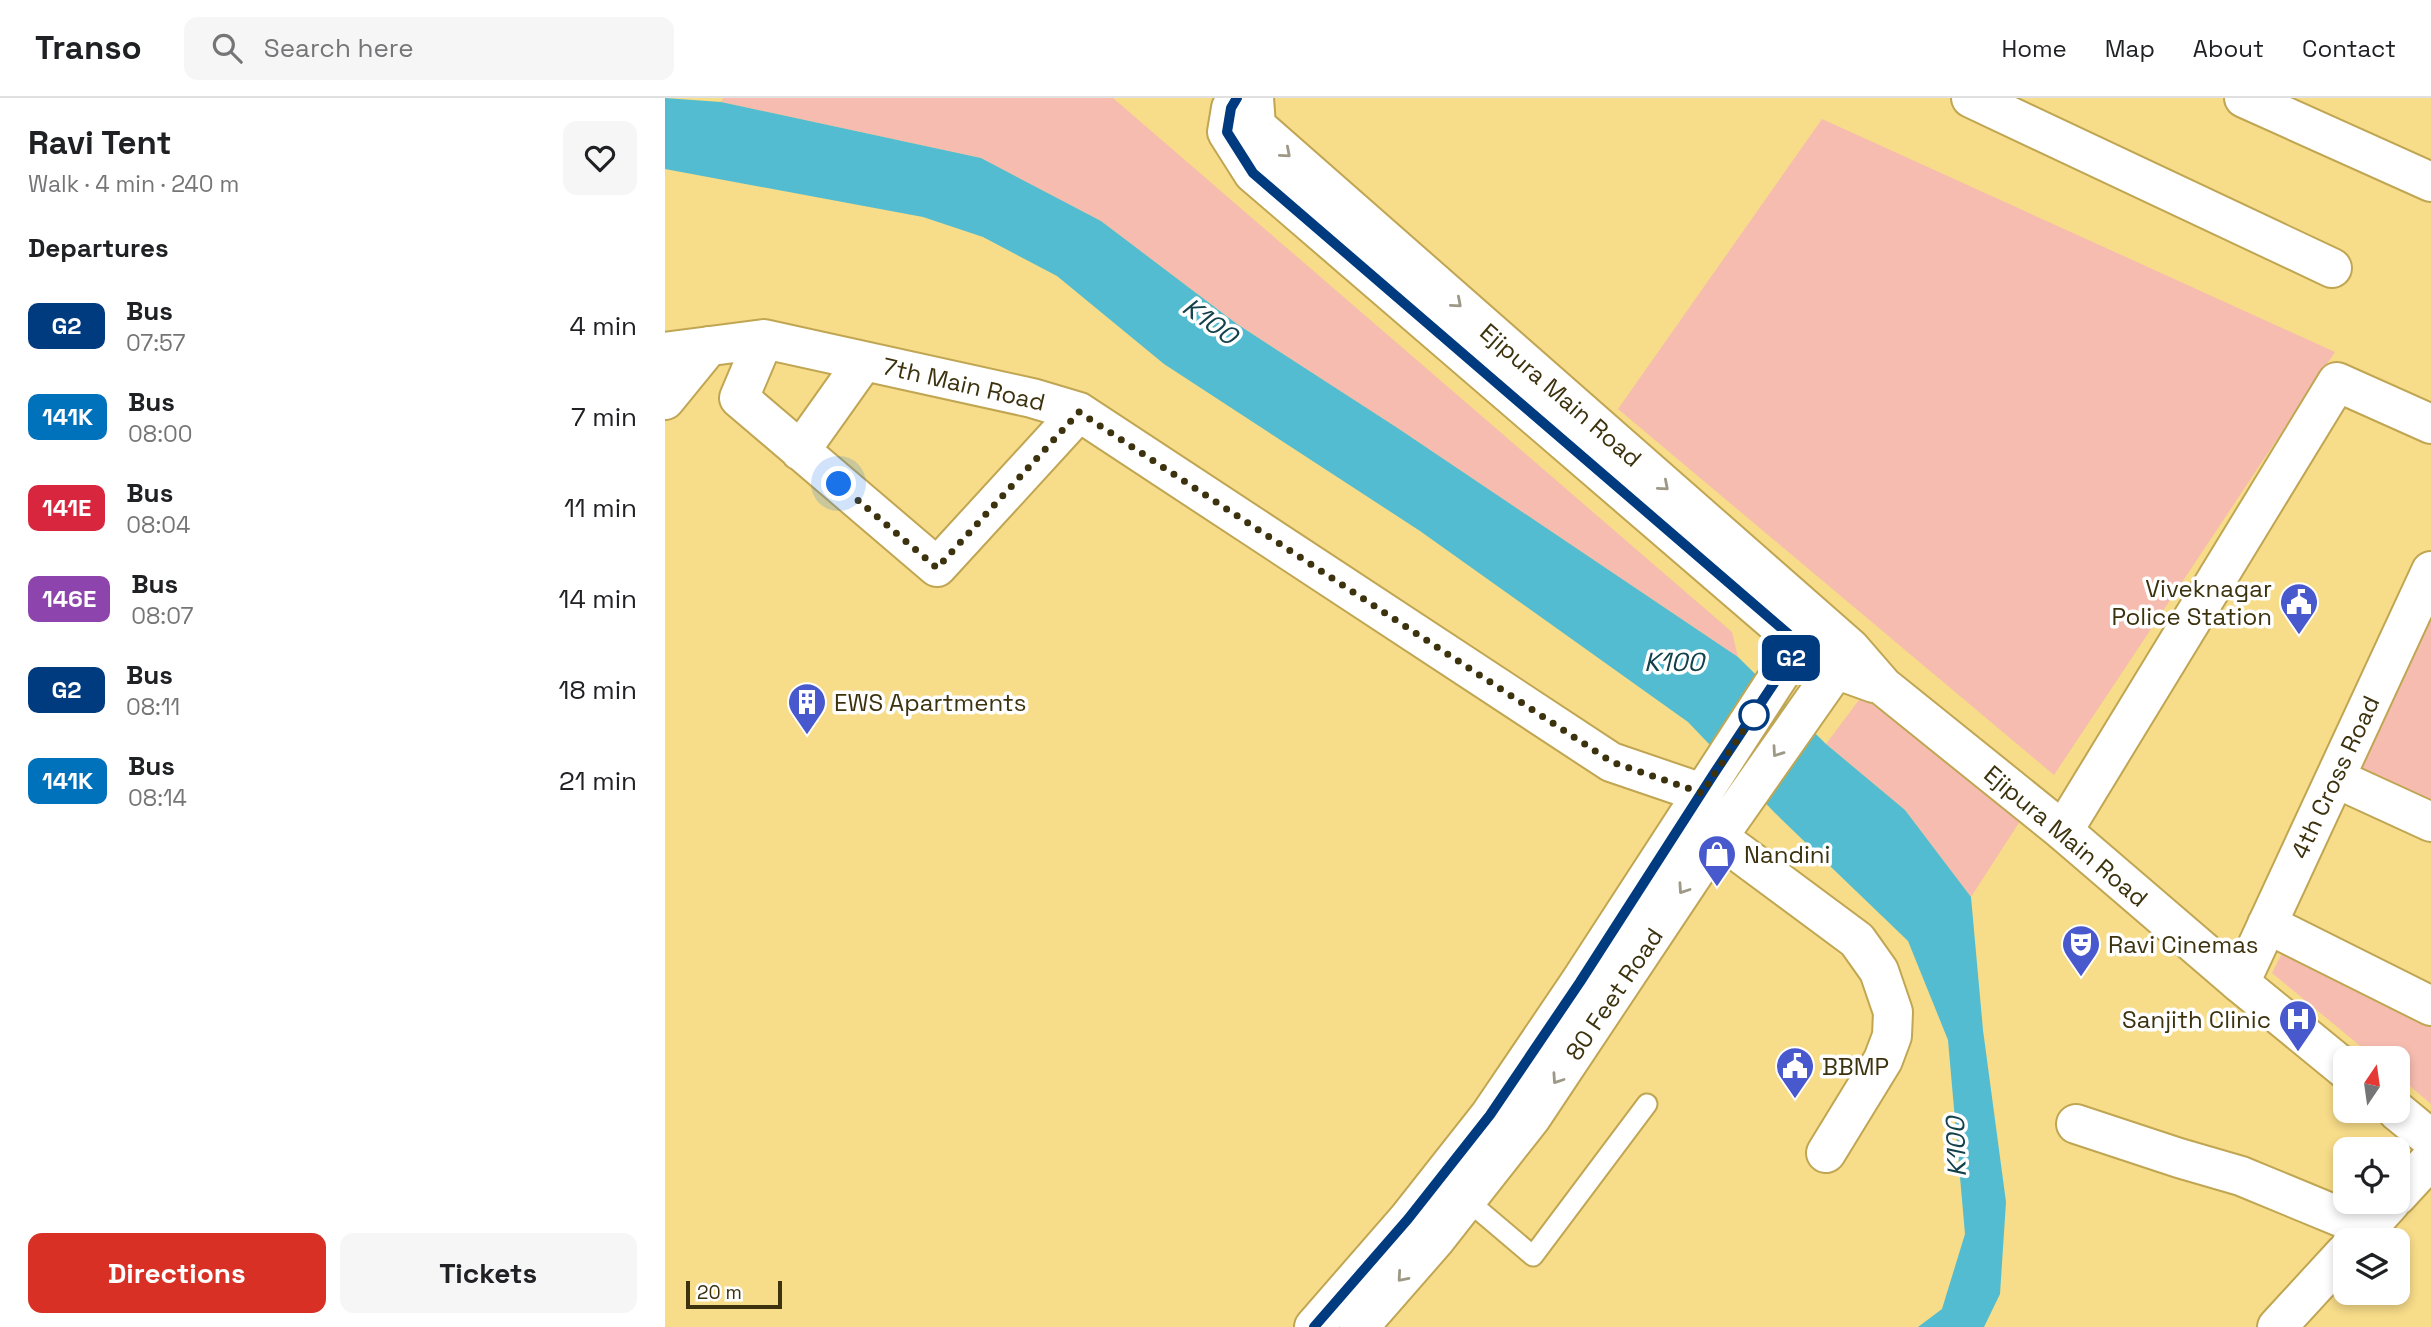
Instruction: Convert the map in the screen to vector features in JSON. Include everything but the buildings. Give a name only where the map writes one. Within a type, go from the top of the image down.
[{"type":"street","points":[[1972,98],[2332,268]]},
{"type":"street","points":[[2244,98],[2431,182]]},
{"type":"street","name":"Ejipura Main Road","points":[[1239,106],[1227,132],[1253,173],[1418,292],[1808,631],[1883,686],[2063,831],[2333,1059]]},
{"type":"street","points":[[764,339],[739,398],[937,568],[1079,412]]},
{"type":"street","name":"7th Main Road","points":[[665,352],[764,339],[1032,398],[1079,412],[1612,762],[1707,784]]},
{"type":"street","points":[[665,400],[709,346]]},
{"type":"street","points":[[800,451],[864,361]]},
{"type":"street","points":[[2063,831],[2337,382],[2431,424]]},
{"type":"street","name":"4th Cross Road","points":[[2240,983],[2431,571]]},
{"type":"street","name":"80 Feet Road","points":[[1359,1327],[1490,1115],[1580,982],[1808,631]]},
{"type":"street","name":"80 Feet Road","points":[[1314,1327],[1421,1229],[1467,1200],[1531,1118],[1718,836],[1843,659]]},
{"type":"street","points":[[2335,778],[2431,822]]},
{"type":"street","points":[[1718,836],[1857,940],[1879,971],[1893,1012],[1892,1036],[1883,1060],[1826,1153]]},
{"type":"street","points":[[2267,924],[2431,1006]]},
{"type":"street","points":[[2410,1122],[2431,1139]]},
{"type":"street","points":[[2077,1124],[2241,1176],[2358,1228]]},
{"type":"street","points":[[2410,1182],[2431,1159]]},
{"type":"street","points":[[2277,1327],[2333,1266]]},
{"type":"lane","points":[[1467,1200],[1533,1256],[1647,1104]]},
{"type":"shaded area","points":[[723,98],[1113,98],[1732,632],[1738,657],[1396,427],[1237,324],[1101,221],[981,158],[721,102]]},
{"type":"shaded area","points":[[1822,119],[2335,352],[2054,775],[1618,409]]},
{"type":"shaded area","points":[[2431,584],[2431,820],[2335,778]]},
{"type":"shaded area","points":[[1862,696],[2022,818],[1971,897],[1905,810],[1826,744]]},
{"type":"shaded area","points":[[2284,949],[2431,1021],[2431,1104],[2410,1086],[2410,1046],[2360,1046],[2272,973]]},
{"type":"water","name":"K100","points":[[665,98],[721,102],[981,158],[1101,221],[1237,324],[1396,427],[1738,657],[1826,744],[1905,810],[1971,897],[1983,1030],[2006,1202],[2000,1294],[1984,1327],[1918,1327],[1942,1309],[1965,1234],[1948,1040],[1908,941],[1775,813],[1688,722],[1420,531],[1164,364],[1057,276],[983,237],[923,217],[665,169]]},
{"type":"bus line","name":"G2","points":[[1237,98],[1231,108],[1227,132],[1253,173],[1800,644],[1490,1115],[1408,1219],[1314,1327]]},
{"type":"place","name":"Viveknagar Police Station","points":[[2299,636]]},
{"type":"place","name":"EWS Apartments","points":[[807,736]]},
{"type":"place","name":"Nandini","points":[[1717,888]]},
{"type":"place","name":"Ravi Cinemas","points":[[2081,978]]},
{"type":"place","name":"Sanjith Clinic","points":[[2298,1053]]},
{"type":"place","name":"BBMP","points":[[1795,1100]]},
{"type":"route","points":[[839,484],[937,568],[1079,412],[1612,762],[1702,793],[1755,713],[1754,715]]}]
